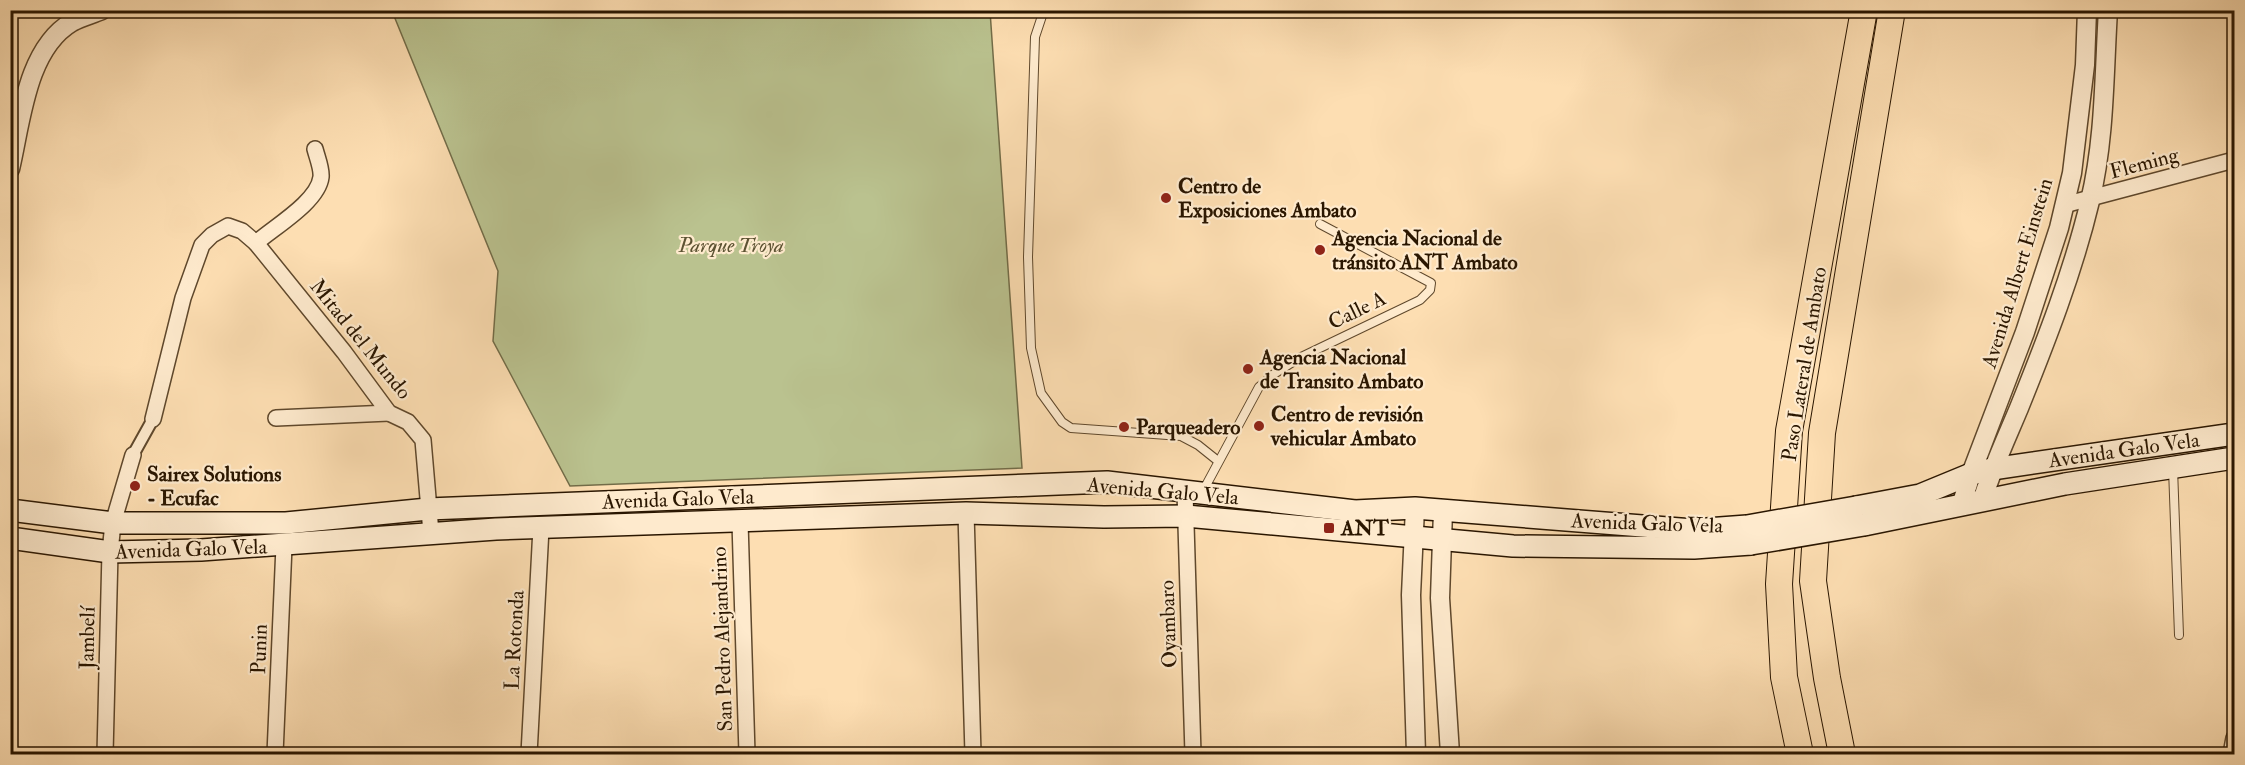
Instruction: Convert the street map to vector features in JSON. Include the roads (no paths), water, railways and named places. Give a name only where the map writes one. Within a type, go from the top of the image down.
[{"type":"highway","name":"Paso Lateral de Ambato","points":[[1800,754],[1784,677],[1779,584],[1789,431],[1864,10]]},
{"type":"highway","name":"Paso Lateral de Ambato","points":[[1842,754],[1812,581],[1822,433],[1892,10]]},
{"type":"main road","name":"Avenida Galo Vela","points":[[1860,516],[1971,474],[2235,434]]},
{"type":"main road","name":"Avenida Galo Vela","points":[[10,538],[110,552],[284,546],[430,533],[966,513],[1104,518],[1186,516],[1524,546],[1694,548],[1749,535],[1860,516],[1961,506],[2065,484],[2235,458]]},
{"type":"main road","name":"Avenida Galo Vela","points":[[10,510],[113,523],[286,523],[428,509],[1107,482],[1355,511],[1415,508],[1749,535]]},
{"type":"street","points":[[10,169],[34,67],[51,41],[71,23],[102,10]]},
{"type":"street","name":"Avenida Albert Einstein","points":[[1961,506],[2025,332],[2064,206],[2072,173],[2085,65],[2086,10]]},
{"type":"street","name":"Avenida Albert Einstein","points":[[1982,501],[1992,470],[2050,330],[2077,248],[2090,199],[2099,147],[2108,10]]},
{"type":"street","points":[[256,243],[314,195],[321,176],[315,149]]},
{"type":"street","name":"Fleming","points":[[2064,206],[2235,160]]},
{"type":"street","name":"Mitad del Mundo","points":[[153,419],[183,298],[202,245],[212,235],[228,226],[242,231],[256,243],[344,352],[389,413],[408,422],[423,440],[430,533]]},
{"type":"street","points":[[276,418],[389,413]]},
{"type":"street","points":[[134,455],[153,419]]},
{"type":"street","name":"Jambelí","points":[[105,754],[110,552],[113,523],[134,455]]},
{"type":"street","name":"Oyambaro","points":[[1193,754],[1186,516],[1194,493]]},
{"type":"street","points":[[1415,508],[1411,596],[1416,754]]},
{"type":"street","points":[[1443,511],[1440,598],[1450,754]]},
{"type":"street","points":[[966,513],[973,754]]},
{"type":"street","name":"San Pedro Alejandrino","points":[[740,522],[747,754]]},
{"type":"street","name":"La Rotonda","points":[[529,754],[541,528]]},
{"type":"street","name":"Punin","points":[[275,754],[284,546]]},
{"type":"street","points":[[2232,754],[2235,738]]},
{"type":"lane","points":[[1044,10],[1035,37],[1028,257],[1030,348],[1041,393],[1062,422],[1071,428],[1181,436],[1198,445],[1218,461]]},
{"type":"lane","name":"Calle A","points":[[1194,493],[1218,461],[1259,387],[1274,374],[1299,358],[1420,300],[1430,290],[1431,283],[1320,224]]},
{"type":"lane","points":[[2173,467],[2179,635]]},
{"type":"place","name":"Centro de Exposiciones Ambato","points":[[1166,198]]},
{"type":"place","name":"Agencia Nacional de tránsito ANT Ambato","points":[[1320,250]]},
{"type":"place","name":"Agencia Nacional de Transito Ambato","points":[[1248,369]]},
{"type":"place","name":"Centro de revisión vehicular Ambato","points":[[1259,426]]},
{"type":"place","name":"Parqueadero","points":[[1124,427]]},
{"type":"place","name":"Sairex Solutions - Ecufac","points":[[135,486]]},
{"type":"place","name":"ANT","points":[[1329,528]]},
{"type":"park label","name":"Parque Troya","points":[[731,245]]}]
